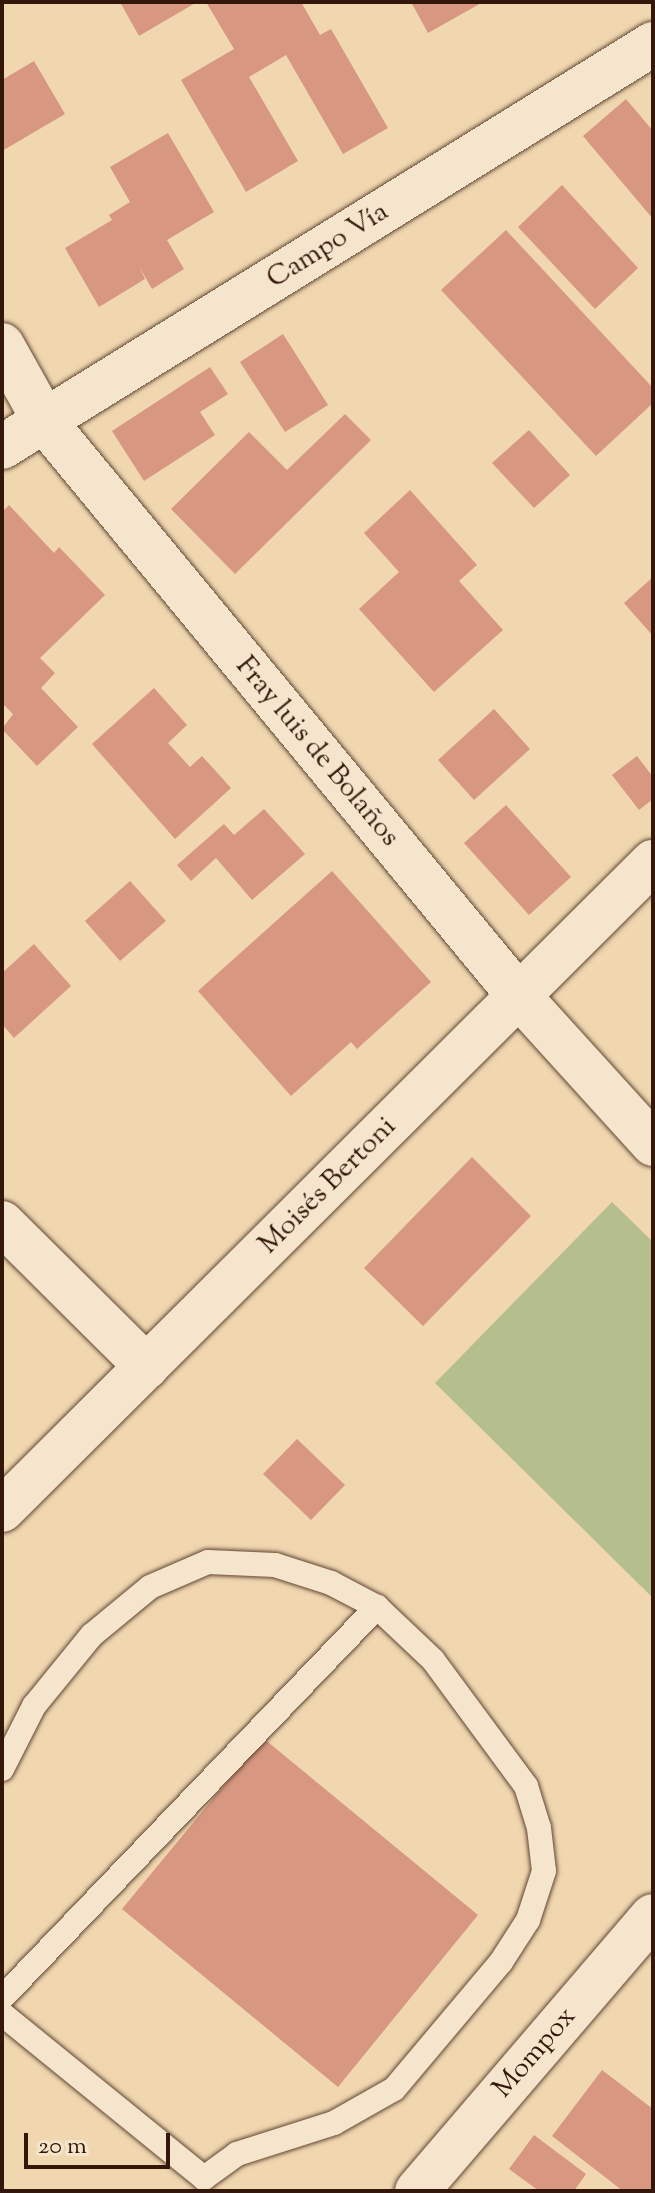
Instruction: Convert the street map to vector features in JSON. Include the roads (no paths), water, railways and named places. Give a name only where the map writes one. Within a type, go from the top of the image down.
[{"type":"street","name":"Campo Vía","points":[[2,447],[653,44]]},
{"type":"street","name":"Fray luis de Bolaños","points":[[2,345],[45,422],[519,996],[653,1144]]},
{"type":"street","name":"Moisés Bertoni","points":[[2,1510],[653,862]]},
{"type":"street","points":[[2,1223],[147,1367]]},
{"type":"street","name":"Mompox","points":[[417,2191],[653,1916]]},
{"type":"lane","points":[[2,1769],[34,1706],[92,1635],[150,1587],[208,1562],[275,1565],[331,1583],[377,1607],[433,1660],[526,1786],[539,1828],[544,1871],[528,1920],[501,1962],[394,2089],[334,2123],[237,2154],[199,2185],[2,2014]]},
{"type":"lane","points":[[2,1998],[377,1607]]}]
